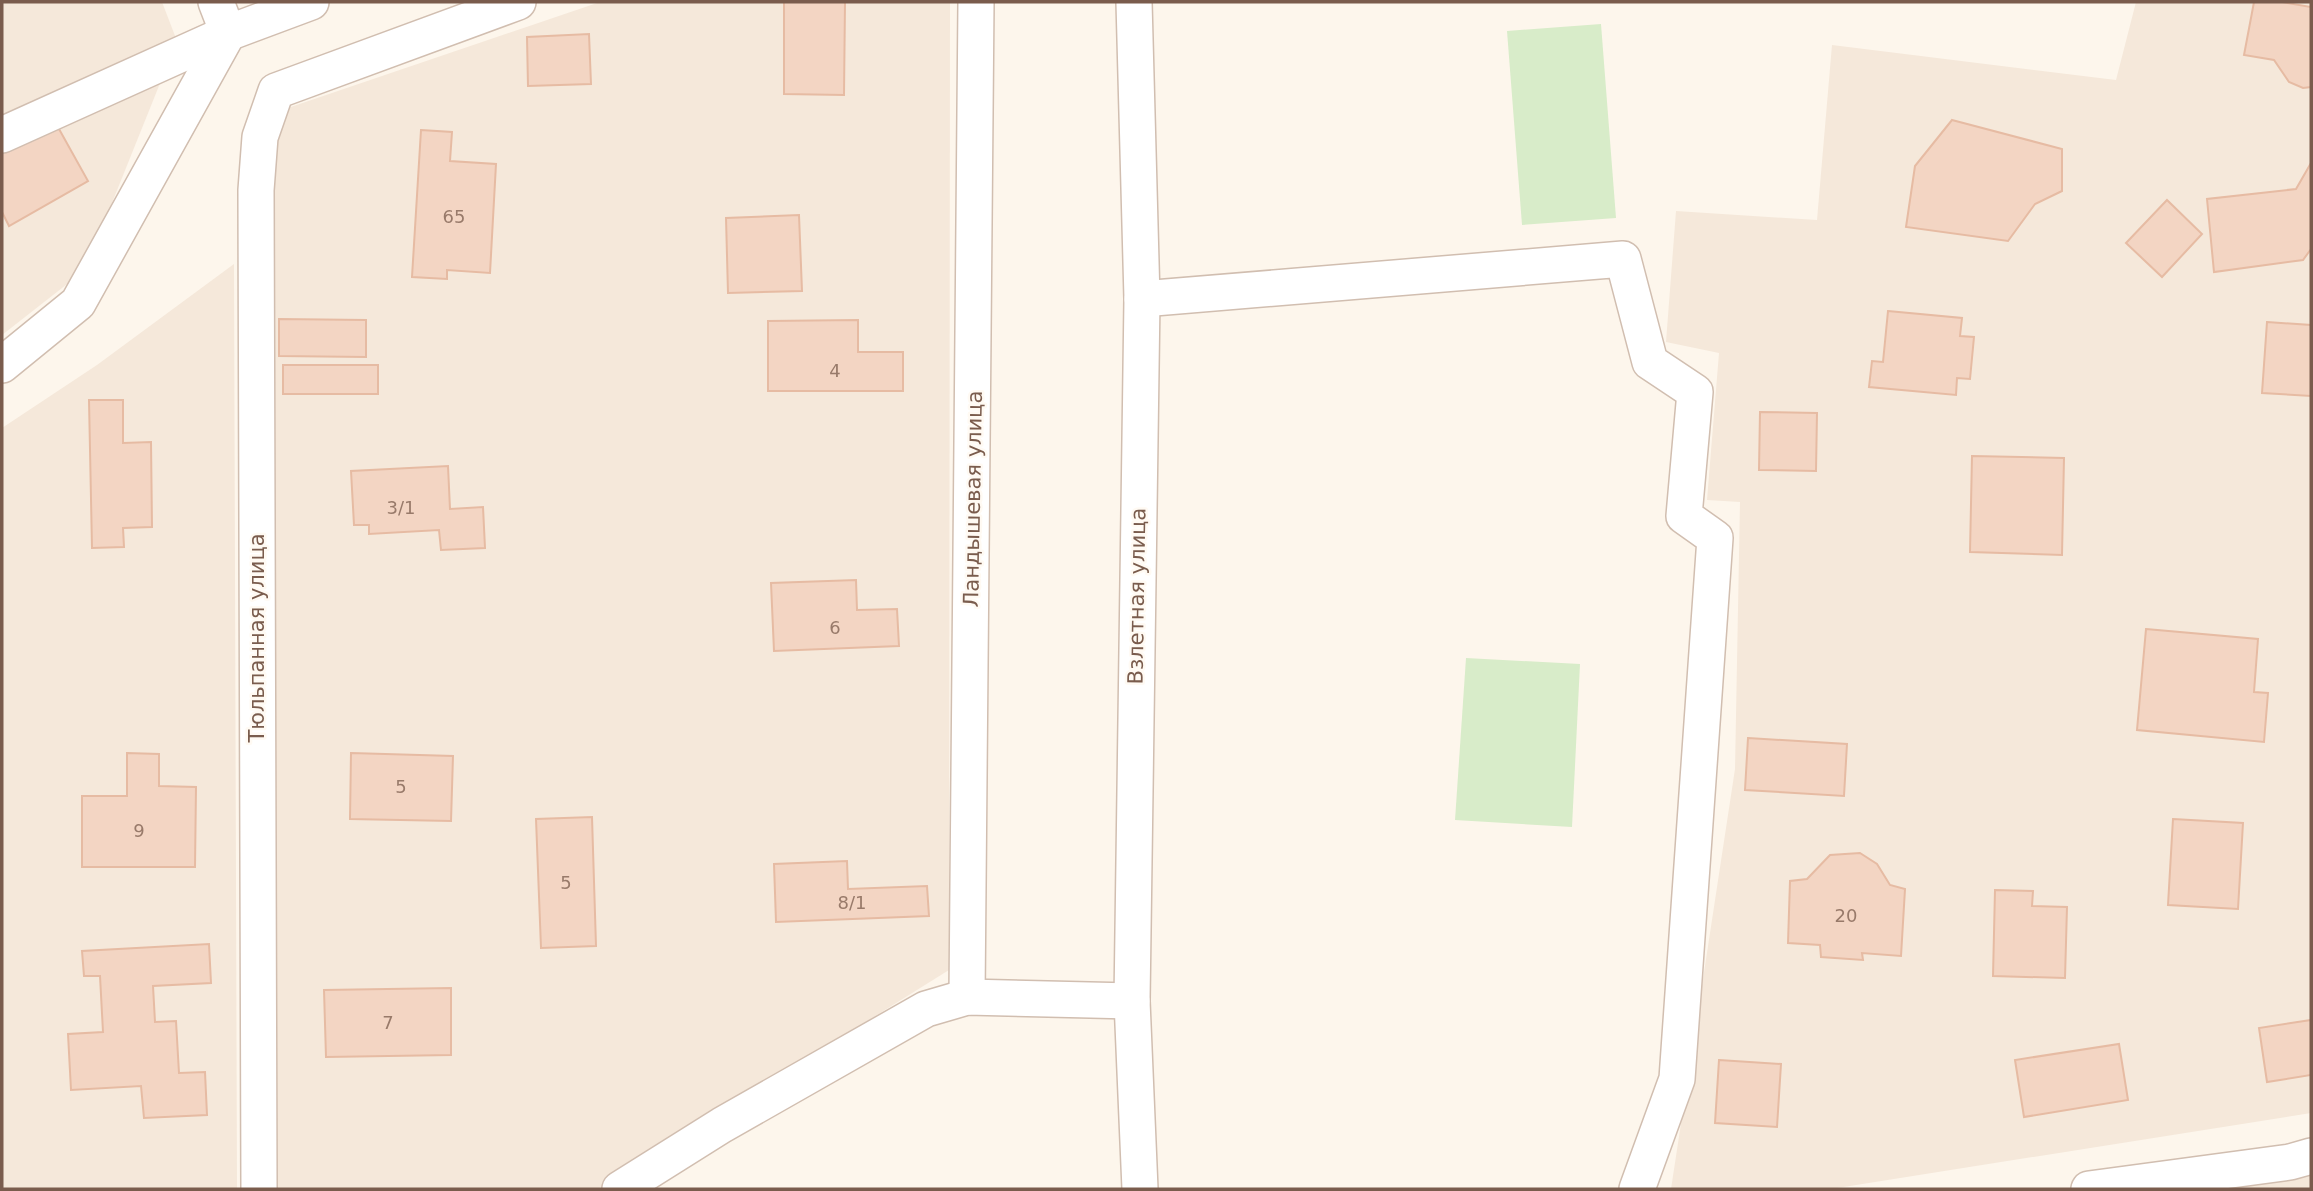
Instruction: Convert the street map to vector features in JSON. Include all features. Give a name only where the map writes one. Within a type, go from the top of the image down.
[{"type":"street","points":[[2,135],[222,17],[311,2]]},
{"type":"street","name":"Тюльпанная улица","points":[[259,1189],[256,191],[260,137],[276,90],[518,2]]},
{"type":"street","name":"Ландышевая улица","points":[[967,997],[976,2]]},
{"type":"street","name":"Взлетная улица","points":[[1134,2],[1142,299],[1132,1001],[1140,1189]]},
{"type":"street","points":[[2,365],[78,303],[222,17]]},
{"type":"street","points":[[1142,299],[1623,259],[1650,362],[1695,392],[1684,516],[1715,538],[1677,1079],[1637,1189]]},
{"type":"street","points":[[620,1189],[722,1125],[926,1009],[967,997],[1132,1001]]},
{"type":"street","points":[[2089,1189],[2290,1162],[2311,1156]]},
{"type":"shaded area","points":[[2,2],[162,2],[177,41],[85,270],[2,335]]},
{"type":"shaded area","points":[[600,2],[950,2],[949,970],[598,1189],[270,1189],[266,345],[279,111]]},
{"type":"shaded area","points":[[2136,2],[2311,2],[2311,1113],[1831,1189],[1671,1189],[1735,769],[1740,502],[1707,500],[1719,353],[1666,342],[1676,211],[1817,220],[1832,45],[2116,80]]},
{"type":"shaded area","points":[[234,264],[237,1189],[2,1189],[2,428],[97,365]]},
{"type":"shaded area","points":[[2311,1165],[2311,1189],[2144,1189]]},
{"type":"green space","points":[[1601,24],[1616,218],[1522,225],[1507,31]]},
{"type":"green space","points":[[1466,658],[1580,664],[1572,827],[1455,820]]},
{"type":"building","points":[[784,2],[845,2],[844,95],[784,94]]},
{"type":"building","points":[[2254,2],[2282,2],[2311,7],[2311,87],[2303,88],[2289,82],[2274,60],[2244,55]]},
{"type":"building","points":[[589,34],[591,84],[528,86],[527,37]]},
{"type":"building","points":[[54,120],[88,181],[9,226],[2,212],[2,149]]},
{"type":"building","points":[[1952,120],[2062,149],[2062,191],[2035,204],[2008,241],[1906,227],[1915,166]]},
{"type":"building","points":[[421,130],[452,132],[450,161],[496,164],[490,273],[447,270],[447,279],[412,277]]},
{"type":"building","points":[[2311,163],[2311,249],[2303,260],[2214,272],[2207,199],[2296,189]]},
{"type":"building","points":[[2167,200],[2202,234],[2162,277],[2126,243]]},
{"type":"building","points":[[799,215],[802,291],[728,293],[726,218]]},
{"type":"building","points":[[1888,311],[1962,318],[1960,336],[1974,337],[1970,379],[1957,378],[1956,395],[1869,387],[1872,361],[1883,362]]},
{"type":"building","points":[[279,319],[366,320],[366,357],[279,356]]},
{"type":"building","points":[[858,320],[858,352],[903,352],[903,391],[768,391],[768,321]]},
{"type":"building","points":[[2267,322],[2311,325],[2311,396],[2262,393]]},
{"type":"building","points":[[283,365],[378,365],[378,394],[283,394]]},
{"type":"building","points":[[89,400],[123,400],[123,443],[151,442],[152,527],[123,528],[124,547],[92,548]]},
{"type":"building","points":[[1760,412],[1817,413],[1816,471],[1759,470]]},
{"type":"building","points":[[1972,456],[2064,458],[2062,555],[1970,552]]},
{"type":"building","points":[[448,466],[450,509],[483,507],[485,548],[441,550],[439,530],[369,534],[369,525],[354,525],[351,471]]},
{"type":"building","points":[[856,580],[857,610],[897,609],[899,646],[774,651],[771,583]]},
{"type":"building","points":[[2146,629],[2258,639],[2254,692],[2268,693],[2264,742],[2137,730]]},
{"type":"building","points":[[1748,738],[1847,744],[1844,796],[1745,790]]},
{"type":"building","points":[[127,753],[159,754],[159,786],[196,787],[195,867],[82,867],[82,796],[127,796]]},
{"type":"building","points":[[351,753],[453,756],[451,821],[350,819]]},
{"type":"building","points":[[592,817],[596,946],[541,948],[536,819]]},
{"type":"building","points":[[2173,819],[2243,823],[2238,909],[2168,905]]},
{"type":"building","points":[[1860,853],[1877,864],[1890,885],[1905,889],[1901,956],[1862,953],[1863,960],[1821,957],[1820,945],[1788,943],[1790,881],[1807,879],[1830,855]]},
{"type":"building","points":[[847,861],[848,889],[927,886],[929,916],[776,922],[774,864]]},
{"type":"building","points":[[1995,890],[2033,891],[2032,906],[2067,907],[2065,978],[1993,976]]},
{"type":"building","points":[[209,944],[211,983],[153,986],[155,1022],[176,1021],[179,1073],[205,1072],[207,1115],[144,1118],[141,1086],[71,1090],[68,1034],[103,1032],[100,976],[84,976],[82,951]]},
{"type":"building","points":[[451,988],[451,1055],[326,1057],[324,990]]},
{"type":"building","points":[[2311,1020],[2311,1075],[2267,1082],[2259,1028]]},
{"type":"building","points":[[2119,1044],[2128,1100],[2024,1117],[2015,1060]]},
{"type":"building","points":[[1719,1060],[1781,1064],[1777,1127],[1715,1123]]}]
